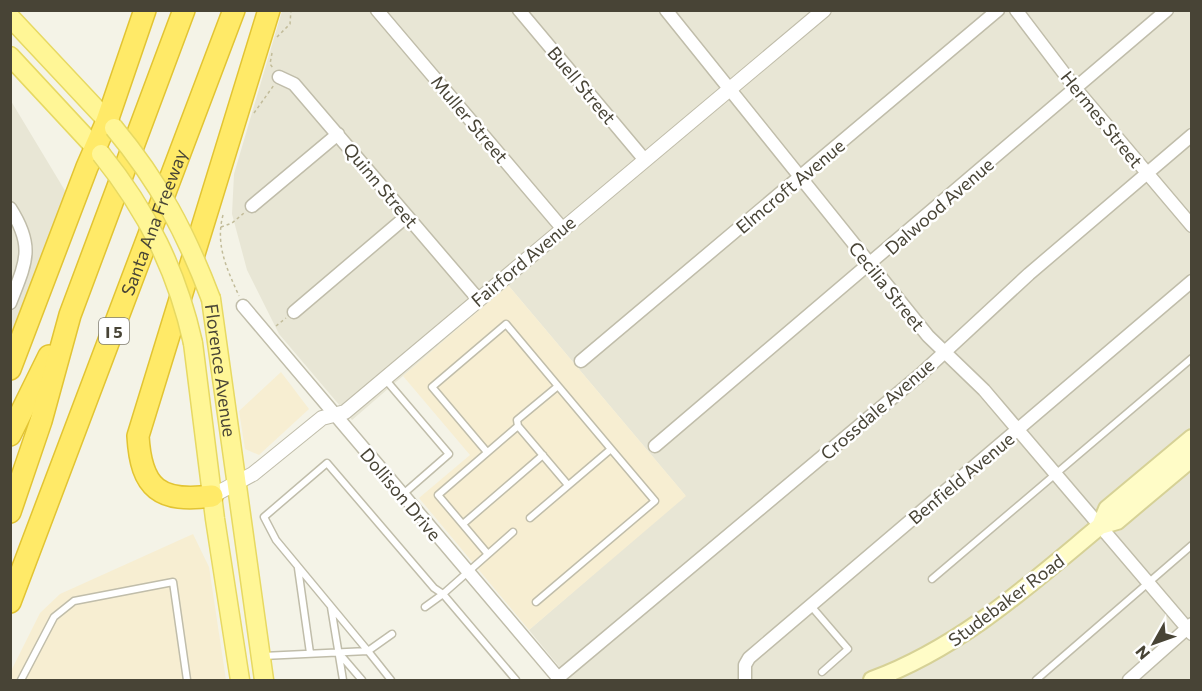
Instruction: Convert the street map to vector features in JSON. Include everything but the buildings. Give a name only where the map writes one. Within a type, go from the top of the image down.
[{"type":"highway","points":[[10,369],[111,124],[145,10]]},
{"type":"highway","points":[[10,512],[41,421],[70,315],[184,10]]},
{"type":"highway","name":"Santa Ana Freeway","points":[[10,602],[234,10]]},
{"type":"highway","points":[[212,496],[192,499],[165,495],[150,483],[139,463],[138,436],[269,10]]},
{"type":"highway","points":[[10,435],[70,315]]},
{"type":"main road","name":"Florence Avenue","points":[[10,17],[111,124],[147,170],[177,219],[211,299],[264,681]]},
{"type":"main road","name":"Florence Avenue","points":[[10,56],[98,151],[135,199],[168,260],[180,293],[193,343],[212,496],[240,681]]},
{"type":"main road","name":"Studebaker Road","points":[[1100,526],[1107,509],[1191,438]]},
{"type":"main road","name":"Studebaker Road","points":[[872,681],[940,650],[969,631],[1100,526],[1117,521],[1191,458]]},
{"type":"street","name":"Muller Street","points":[[378,10],[562,228]]},
{"type":"street","name":"Buell Street","points":[[519,10],[644,159]]},
{"type":"street","name":"Cecilia Street","points":[[666,10],[928,336],[984,390],[1190,629]]},
{"type":"street","name":"Fairford Avenue","points":[[212,496],[253,474],[322,418],[345,412],[824,10]]},
{"type":"street","name":"Elmcroft Avenue","points":[[581,361],[998,10]]},
{"type":"street","name":"Hermes Street","points":[[1016,10],[1076,89],[1191,226]]},
{"type":"street","name":"Dalwood Avenue","points":[[655,447],[870,266],[1167,10]]},
{"type":"street","name":"Quinn Street","points":[[279,77],[294,84],[478,299]]},
{"type":"street","points":[[252,206],[338,134]]},
{"type":"street","name":"Crossdale Avenue","points":[[559,679],[921,374],[943,351],[1191,135]]},
{"type":"street","points":[[10,208],[28,245],[23,269],[10,303]]},
{"type":"street","points":[[294,312],[407,216]]},
{"type":"street","name":"Benfield Avenue","points":[[745,681],[743,672],[749,658],[1191,281]]},
{"type":"street","name":"Dollison Drive","points":[[243,306],[559,679]]},
{"type":"street","points":[[1129,681],[1190,629]]},
{"type":"lane","points":[[487,452],[432,387],[506,324],[656,501],[536,602]]},
{"type":"lane","points":[[932,579],[1191,358]]},
{"type":"lane","points":[[385,379],[449,454],[402,495]]},
{"type":"lane","points":[[558,386],[517,420],[518,426],[568,485]]},
{"type":"lane","points":[[487,554],[438,495],[518,426]]},
{"type":"lane","points":[[530,518],[611,449]]},
{"type":"lane","points":[[463,524],[543,455]]},
{"type":"lane","points":[[391,681],[276,540],[264,517],[327,463],[434,588],[443,594],[516,681]]},
{"type":"lane","points":[[425,607],[513,532]]},
{"type":"lane","points":[[1036,681],[1191,545]]},
{"type":"lane","points":[[297,566],[310,653]]},
{"type":"lane","points":[[21,681],[54,617],[74,601],[173,582],[187,681]]},
{"type":"lane","points":[[811,605],[848,649],[822,672]]},
{"type":"lane","points":[[330,606],[343,681]]},
{"type":"lane","points":[[260,656],[368,651],[392,634]]},
{"type":"lane","points":[[337,651],[362,681]]},
{"type":"path","points":[[275,39],[290,24],[291,10]]},
{"type":"path","points":[[250,120],[279,77],[270,64],[274,48]]},
{"type":"path","points":[[220,227],[232,223],[252,206]]},
{"type":"path","points":[[224,213],[220,227],[221,254],[243,306]]},
{"type":"path","points":[[266,334],[294,312]]},
{"type":"shaded area","points":[[282,11],[1191,11],[1191,680],[570,680],[529,630],[685,495],[508,285],[352,420],[279,334],[247,270],[232,214],[234,174]]},
{"type":"shaded area","points":[[11,101],[70,199],[11,352]]},
{"type":"shaded area","points":[[508,285],[686,496],[529,630],[419,498],[470,455],[403,376]]},
{"type":"shaded area","points":[[281,372],[309,409],[259,455],[245,449],[239,411]]},
{"type":"shaded area","points":[[193,534],[209,567],[226,680],[11,680],[12,669],[40,613],[60,594]]}]
